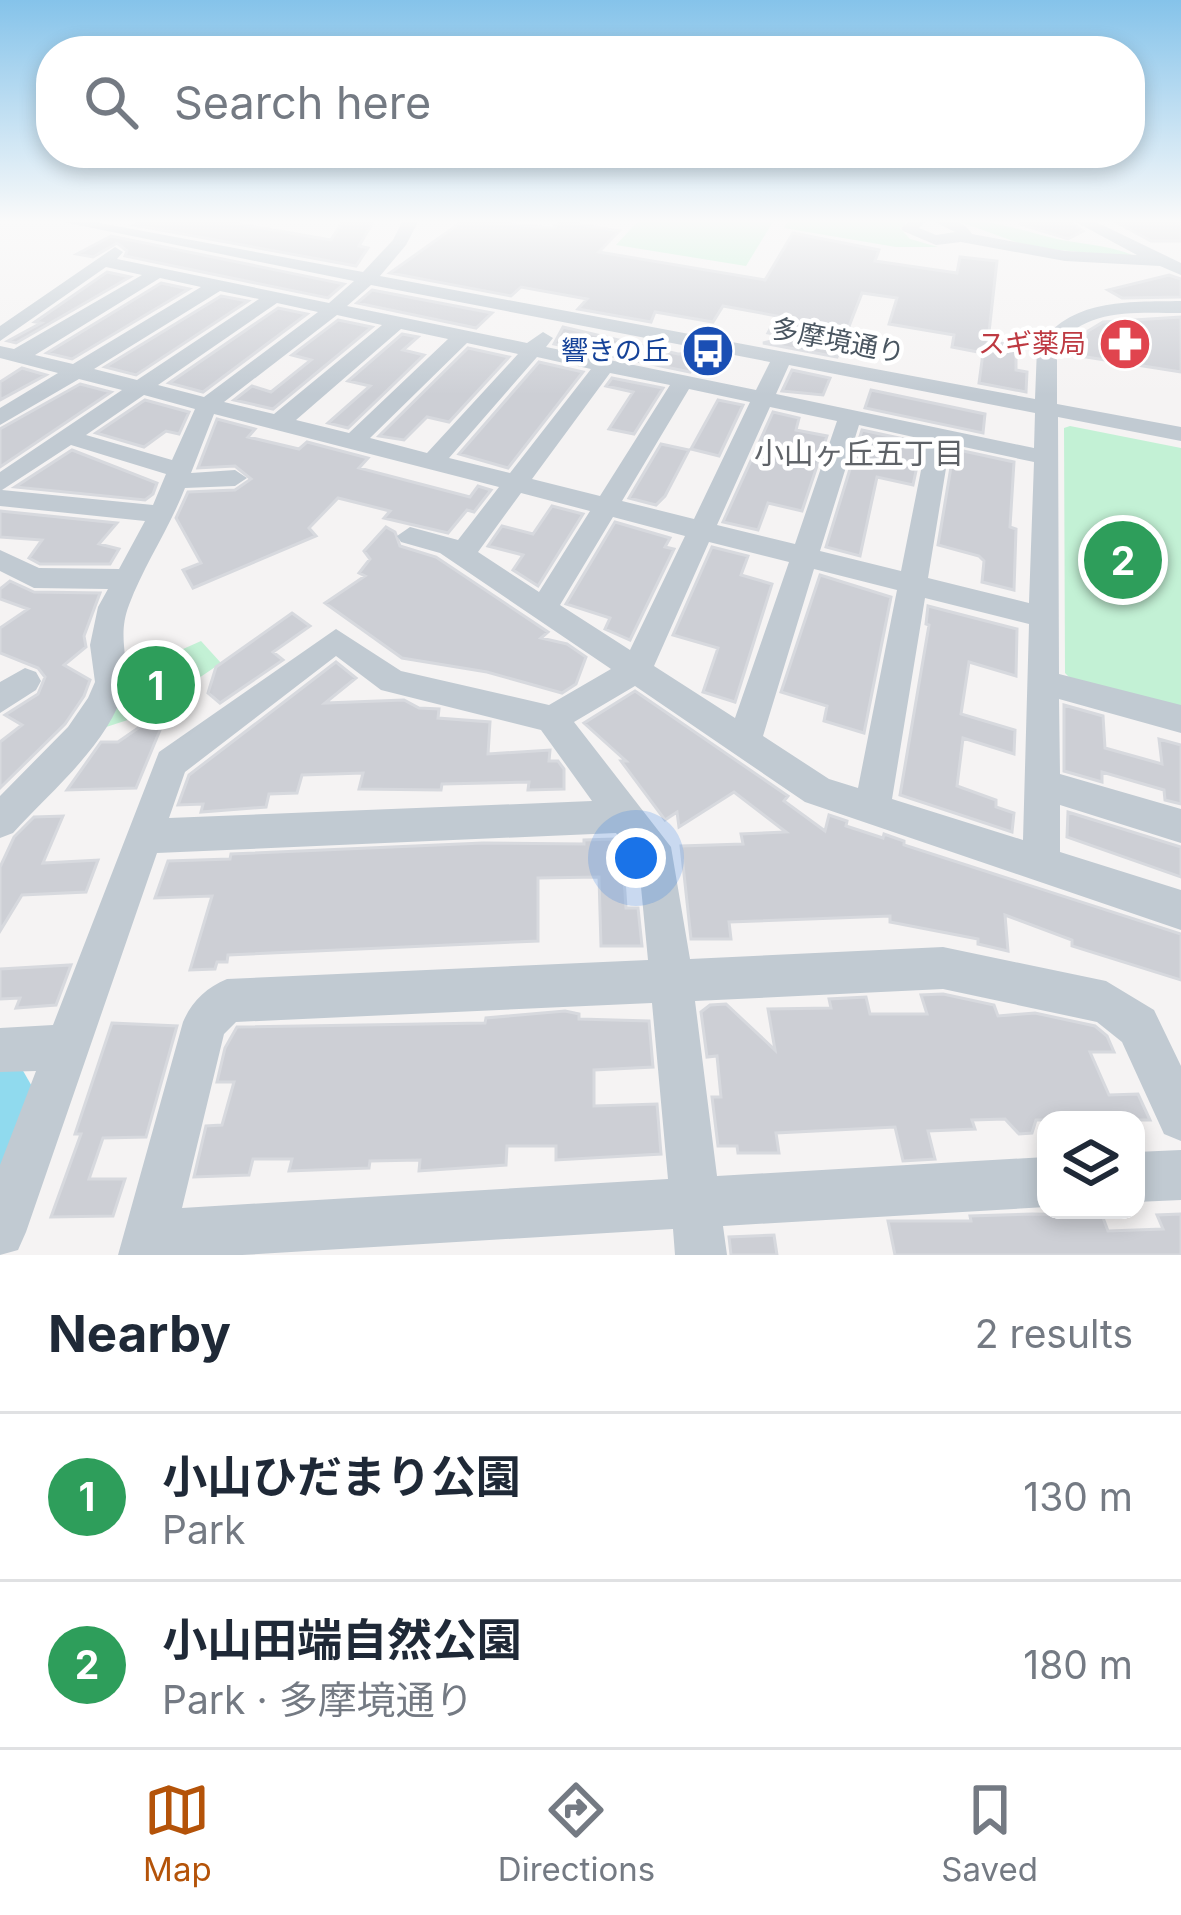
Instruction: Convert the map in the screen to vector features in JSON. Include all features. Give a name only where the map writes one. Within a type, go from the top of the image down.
[{"type":"street","points":[[0,335],[78,279]]},
{"type":"street","points":[[9,354],[147,279]]},
{"type":"street","points":[[185,279],[1045,457]]},
{"type":"street","points":[[0,821],[80,737],[101,705],[112,682],[105,645],[113,607],[162,514],[209,405],[334,309],[364,279]]},
{"type":"street","name":"多摩境通り","points":[[368,279],[1181,434]]},
{"type":"street","points":[[0,418],[217,285]]},
{"type":"street","points":[[0,483],[274,297]]},
{"type":"street","points":[[1041,864],[1046,354],[1057,332],[1076,320],[1106,311],[1181,307]]},
{"type":"street","points":[[432,462],[563,316]]},
{"type":"street","points":[[278,423],[397,322]]},
{"type":"street","points":[[353,442],[463,336]]},
{"type":"street","points":[[9,354],[1042,617]]},
{"type":"street","points":[[552,719],[636,670],[782,358]]},
{"type":"street","points":[[462,554],[605,365]]},
{"type":"street","points":[[543,609],[683,382]]},
{"type":"street","points":[[744,742],[850,416]]},
{"type":"street","points":[[872,809],[940,435]]},
{"type":"street","points":[[68,437],[177,476],[226,478]]},
{"type":"street","points":[[0,498],[162,514]]},
{"type":"street","points":[[410,536],[462,554],[818,791],[1181,910]]},
{"type":"street","points":[[0,559],[34,578],[128,579]]},
{"type":"street","points":[[0,1232],[171,763],[336,640],[392,681],[552,719],[658,860],[700,1255]]},
{"type":"street","points":[[1042,682],[1181,719]]},
{"type":"street","points":[[1041,784],[1181,826]]},
{"type":"street","points":[[144,836],[626,816]]},
{"type":"street","points":[[1037,1183],[146,1245],[205,1022],[227,1001],[944,968],[1106,1003],[1138,1026],[1181,1115]]},
{"type":"street","points":[[0,1050],[68,1047]]},
{"type":"street","points":[[1145,1176],[1181,1174]]},
{"type":"green space","points":[[1064,428],[1181,448],[1181,711],[1075,683],[1065,673]]},
{"type":"green space","points":[[201,641],[221,663],[146,714],[97,730],[121,697],[127,674]]},
{"type":"water","points":[[0,1069],[22,1069],[34,1090],[0,1178]]},
{"type":"building","points":[[98,279],[127,279],[16,343],[8,341],[41,323],[35,322]]},
{"type":"building","points":[[234,279],[318,279],[344,284],[328,298]]},
{"type":"building","points":[[419,279],[995,279],[988,341],[1016,346],[1016,370],[1027,372],[1026,392],[979,383],[983,353],[952,347],[954,335],[889,324],[897,298],[862,293],[837,357],[763,343],[789,337],[768,333],[777,316],[723,306],[713,322],[655,312],[651,322],[578,309],[587,299],[521,287],[511,296]]},
{"type":"building","points":[[1154,279],[1181,279],[1181,297],[1122,298],[1108,290]]},
{"type":"building","points":[[161,283],[189,289],[72,359],[47,353]]},
{"type":"building","points":[[372,290],[492,313],[476,328],[357,303]]},
{"type":"building","points":[[221,296],[248,301],[136,375],[105,367]]},
{"type":"building","points":[[278,308],[307,314],[203,392],[169,383]]},
{"type":"building","points":[[1181,317],[1181,372],[1074,355],[1088,331],[1103,322]]},
{"type":"building","points":[[338,320],[372,327],[273,409],[234,400],[252,386],[271,392],[311,360],[292,355]]},
{"type":"building","points":[[563,327],[678,354],[701,353],[690,372],[554,344]]},
{"type":"building","points":[[402,334],[418,337],[403,350],[424,355],[348,428],[328,423],[370,386],[348,381]]},
{"type":"building","points":[[468,348],[509,357],[449,422],[427,417],[404,440],[379,436]]},
{"type":"building","points":[[539,362],[583,372],[508,468],[459,454]]},
{"type":"building","points":[[22,368],[46,375],[0,400],[0,382]]},
{"type":"building","points":[[792,370],[830,378],[823,395],[782,391]]},
{"type":"building","points":[[612,378],[663,388],[634,434],[609,429],[633,392],[606,386]]},
{"type":"building","points":[[80,384],[111,392],[0,467],[0,429]]},
{"type":"building","points":[[871,390],[985,414],[983,433],[865,408]]},
{"type":"building","points":[[145,400],[189,412],[179,434],[166,431],[144,447],[96,433]]},
{"type":"building","points":[[718,400],[743,405],[719,456],[691,449]]},
{"type":"building","points":[[773,412],[799,418],[796,430],[827,436],[802,511],[768,503],[758,530],[723,522]]},
{"type":"building","points":[[217,419],[255,429],[248,437],[299,449],[307,442],[368,458],[359,468],[470,497],[478,486],[491,490],[448,533],[384,518],[390,511],[338,498],[309,528],[316,536],[193,588],[183,570],[201,563],[176,518],[188,492],[235,490],[251,479],[235,466],[198,468]]},
{"type":"building","points":[[862,430],[922,443],[913,485],[877,477],[860,556],[826,547]]},
{"type":"building","points":[[661,444],[689,450],[665,496],[656,505],[629,498]]},
{"type":"building","points":[[954,449],[1014,462],[1010,527],[1016,529],[1014,590],[982,582],[984,561],[979,556],[938,545]]},
{"type":"building","points":[[72,450],[157,483],[153,494],[145,500],[15,487]]},
{"type":"building","points":[[552,506],[583,514],[538,586],[513,570],[523,555],[488,546],[502,526],[533,534]]},
{"type":"building","points":[[0,511],[117,523],[99,544],[119,549],[110,564],[40,564],[29,558],[42,540],[0,537]]},
{"type":"building","points":[[615,522],[670,538],[665,547],[674,549],[630,640],[605,629],[610,618],[566,604]]},
{"type":"building","points":[[386,527],[395,532],[400,546],[436,557],[548,632],[541,638],[567,644],[586,657],[576,684],[562,693],[487,672],[402,658],[325,603],[365,576],[359,573],[370,559],[364,551]]},
{"type":"building","points":[[712,547],[748,556],[741,575],[772,584],[735,702],[703,692],[718,648],[673,635]]},
{"type":"building","points":[[820,575],[891,597],[864,733],[824,721],[827,706],[781,692]]},
{"type":"building","points":[[10,581],[34,592],[100,593],[84,636],[86,647],[64,665],[90,680],[84,696],[65,724],[0,788],[0,742],[22,725],[5,715],[38,694],[45,677],[38,668],[0,653],[0,628],[28,609],[0,599],[0,589]]},
{"type":"building","points":[[928,606],[1017,629],[1016,676],[969,662],[961,714],[1015,730],[1014,754],[963,738],[957,786],[996,800],[996,807],[1014,813],[1012,832],[900,795],[929,625]]},
{"type":"building","points":[[292,613],[310,626],[273,652],[283,660],[220,703],[208,693],[216,667]]},
{"type":"building","points":[[336,662],[356,678],[325,703],[404,700],[419,708],[439,709],[438,718],[490,722],[488,754],[550,750],[549,761],[558,761],[564,769],[564,789],[528,790],[529,782],[442,784],[441,790],[359,789],[363,773],[302,775],[297,793],[269,794],[266,807],[201,812],[203,804],[178,805],[189,775]]},
{"type":"building","points":[[635,691],[788,796],[784,801],[825,831],[829,815],[847,821],[846,826],[883,838],[884,834],[904,845],[1181,934],[1181,980],[1072,946],[1072,940],[1005,915],[1008,951],[978,944],[978,939],[890,922],[890,916],[729,922],[731,939],[691,939],[681,846],[743,844],[741,834],[786,832],[734,792],[679,827],[677,812],[665,820],[621,761],[626,761],[584,723]]},
{"type":"building","points":[[1064,705],[1103,716],[1105,748],[1162,764],[1159,739],[1181,745],[1181,804],[1165,800],[1164,790],[1102,772],[1102,782],[1064,771]]},
{"type":"building","points":[[170,706],[136,788],[67,790],[101,742],[118,742]]},
{"type":"building","points":[[1068,812],[1181,847],[1181,877],[1067,837]]},
{"type":"building","points":[[63,816],[43,863],[98,860],[86,892],[22,895],[0,931],[0,867],[14,837],[34,817]]},
{"type":"building","points":[[615,839],[622,849],[626,908],[638,908],[642,946],[601,946],[599,877],[538,878],[538,941],[228,955],[227,962],[217,962],[215,969],[190,970],[212,896],[155,898],[168,861],[230,859],[231,854],[483,843],[584,844],[584,840]]},
{"type":"building","points":[[71,965],[56,1005],[16,1008],[20,998],[0,999],[0,969]]},
{"type":"building","points":[[943,994],[994,1005],[998,1016],[1035,1013],[1095,1026],[1107,1036],[1114,1052],[1090,1052],[1109,1095],[1138,1094],[1150,1120],[1145,1120],[1145,1111],[1037,1111],[1032,1133],[1019,1134],[1005,1119],[972,1120],[975,1129],[928,1131],[935,1159],[903,1161],[895,1127],[776,1133],[779,1153],[738,1153],[737,1146],[718,1146],[712,1097],[721,1097],[717,1056],[707,1057],[701,1012],[710,1005],[726,1004],[775,1050],[768,1009],[831,1008],[829,999],[866,997],[870,1014],[927,1014],[921,995]]},
{"type":"building","points":[[579,1014],[579,1019],[649,1021],[653,1067],[594,1070],[594,1106],[657,1104],[661,1154],[556,1160],[556,1146],[507,1146],[506,1165],[419,1171],[420,1160],[370,1161],[369,1168],[289,1171],[292,1159],[253,1159],[249,1175],[194,1177],[206,1126],[222,1125],[234,1082],[217,1082],[225,1048],[237,1027],[485,1023],[486,1018]]},
{"type":"building","points":[[112,1023],[177,1026],[146,1137],[103,1138],[89,1179],[125,1179],[113,1216],[51,1217],[81,1134],[75,1134]]},
{"type":"building","points":[[1181,1214],[1181,1255],[895,1255],[888,1221],[971,1221],[970,1216],[1104,1219],[1108,1231],[1163,1229],[1157,1215]]},
{"type":"building","points":[[774,1235],[777,1255],[731,1255],[729,1237]]},
{"type":"place","name":"スギ薬局","points":[[1125,344]]},
{"type":"place","name":"響きの丘","points":[[708,351]]},
{"type":"place","name":"小山田端自然公園","points":[[1123,560]]},
{"type":"place","name":"小山ひだまり公園","points":[[156,685]]},
{"type":"district","name":"小山ヶ丘五丁目","points":[[859,454]]}]
